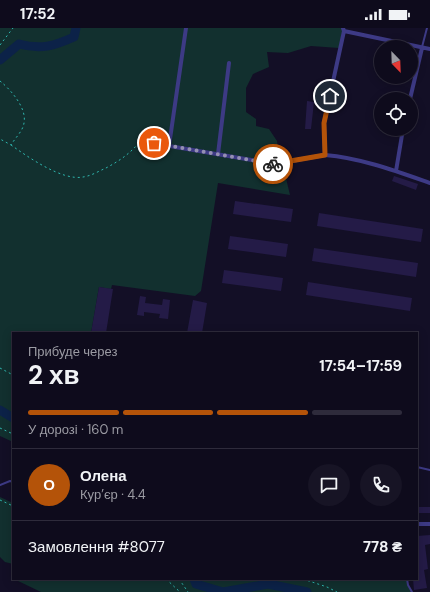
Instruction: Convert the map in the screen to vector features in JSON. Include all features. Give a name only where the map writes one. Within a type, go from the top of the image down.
[{"type":"street","points":[[169,146],[186,28]]},
{"type":"street","points":[[325,155],[324,123],[343,30],[430,49]]},
{"type":"street","points":[[412,92],[422,48]]},
{"type":"street","points":[[218,154],[229,63]]},
{"type":"street","points":[[396,171],[403,136]]},
{"type":"street","points":[[140,141],[275,164],[325,155],[340,156],[396,171],[430,183]]},
{"type":"street","points":[[418,524],[430,524]]},
{"type":"lane","points":[[422,48],[427,28]]},
{"type":"lane","points":[[418,467],[430,470]]},
{"type":"lane","points":[[0,486],[10,481],[12,482]]},
{"type":"lane","points":[[407,580],[412,592]]},
{"type":"path","points":[[0,45],[12,28]]},
{"type":"path","points":[[0,81],[16,99],[23,111],[24,123],[11,145]]},
{"type":"path","points":[[0,138],[33,160],[61,174],[83,177],[109,166],[128,155],[140,141]]},
{"type":"path","points":[[0,368],[12,374]]},
{"type":"path","points":[[0,428],[12,434]]},
{"type":"path","points":[[0,500],[12,506]]},
{"type":"path","points":[[167,580],[180,592]]},
{"type":"path","points":[[180,580],[188,592]]},
{"type":"path","points":[[306,580],[337,592]]},
{"type":"green space","points":[[0,28],[343,28],[339,48],[311,46],[288,53],[267,52],[269,67],[253,74],[246,88],[246,112],[256,119],[256,126],[269,129],[277,141],[280,164],[284,170],[290,195],[218,183],[201,291],[195,296],[112,285],[111,289],[99,287],[91,332],[12,332],[12,442],[0,436]]},
{"type":"green space","points":[[0,497],[12,503],[12,564],[5,562],[0,557]]},
{"type":"green space","points":[[16,580],[407,580],[412,592],[41,592]]},
{"type":"building","points":[[307,101],[314,102],[311,129],[305,129]]},
{"type":"building","points":[[394,176],[418,184],[416,190],[392,181]]},
{"type":"building","points":[[235,201],[293,209],[291,222],[233,214]]},
{"type":"building","points":[[319,213],[423,229],[421,242],[317,226]]},
{"type":"building","points":[[230,236],[288,244],[286,257],[228,249]]},
{"type":"building","points":[[314,248],[418,263],[416,277],[312,261]]},
{"type":"building","points":[[224,270],[283,278],[281,291],[222,283]]},
{"type":"building","points":[[308,282],[412,298],[410,311],[306,295]]},
{"type":"building","points":[[99,287],[113,289],[106,332],[91,332]]},
{"type":"building","points":[[140,296],[146,297],[145,303],[162,305],[163,299],[170,300],[168,319],[159,318],[160,314],[144,312],[144,316],[137,315]]},
{"type":"building","points":[[193,300],[207,303],[202,332],[187,332]]},
{"type":"building","points":[[418,507],[430,507],[430,513],[418,513]]},
{"type":"building","points":[[430,535],[430,544],[425,545],[428,569],[424,570],[427,588],[414,590],[413,580],[418,580],[419,573],[418,536]]},
{"type":"waterway","points":[[0,60],[19,44],[41,47],[54,45],[67,40],[74,37],[76,28]]},
{"type":"waterway","points":[[0,410],[12,417]]},
{"type":"waterway","points":[[194,580],[196,584],[223,592],[268,584],[307,592]]},
{"type":"way so far","points":[[154,143],[273,164]]},
{"type":"route","points":[[273,164],[325,155],[324,123],[330,96]]}]
